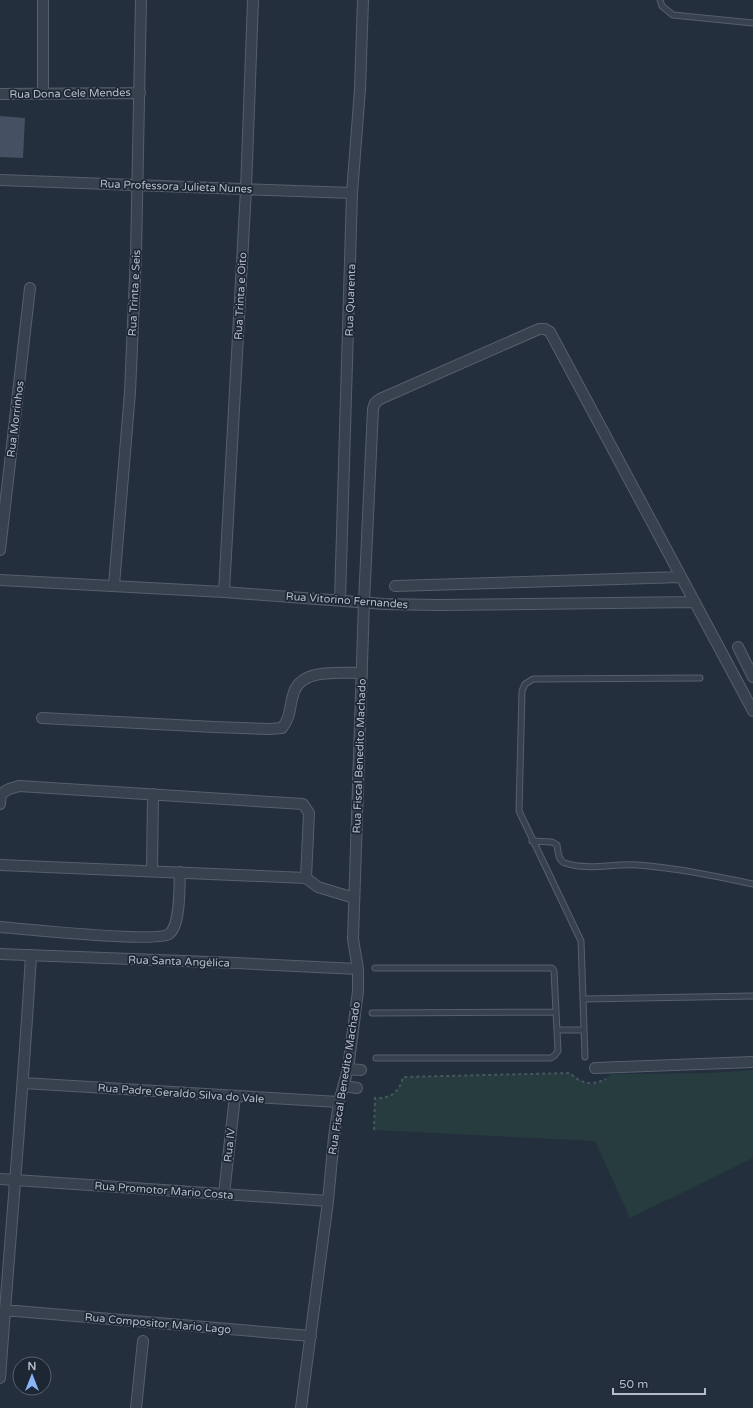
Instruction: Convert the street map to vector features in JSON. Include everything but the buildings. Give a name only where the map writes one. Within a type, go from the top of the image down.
[{"type":"street","points":[[43,0],[43,94]]},
{"type":"street","name":"Rua Trinta e Seis","points":[[114,585],[130,392],[136,254],[141,0]]},
{"type":"street","name":"Rua Trinta e Oito","points":[[224,592],[246,189],[253,0]]},
{"type":"street","name":"Rua Quarenta","points":[[340,600],[352,193],[363,0]]},
{"type":"street","name":"Rua Dona Cele Mendes","points":[[0,94],[140,93]]},
{"type":"street","name":"Rua Professora Julieta Nunes","points":[[0,180],[352,193]]},
{"type":"street","name":"Rua Morrinhos","points":[[0,550],[30,288]]},
{"type":"street","name":"Rua Fiscal Benedito Machado","points":[[301,1408],[328,1201],[339,1102],[345,1086],[348,1069],[358,991],[358,970],[353,939],[354,898],[364,602],[373,409],[375,403],[380,399],[539,329],[545,329],[550,332],[682,577]]},
{"type":"street","points":[[395,586],[682,577],[753,711]]},
{"type":"street","name":"Rua Vitorino Fernandes","points":[[0,580],[114,585],[364,602],[438,605],[695,602]]},
{"type":"street","points":[[738,647],[753,677]]},
{"type":"street","points":[[42,718],[214,727],[282,728],[289,718],[294,691],[302,680],[321,674],[362,673]]},
{"type":"street","points":[[0,804],[0,794],[19,786],[304,804],[309,813],[306,878]]},
{"type":"street","points":[[152,872],[153,794]]},
{"type":"street","points":[[0,865],[306,878],[318,887],[354,898]]},
{"type":"street","points":[[0,927],[123,937],[157,938],[169,934],[176,925],[180,872]]},
{"type":"street","name":"Rua Santa Angélica","points":[[0,954],[236,962],[358,970]]},
{"type":"street","points":[[0,1378],[1,1346],[23,1083],[31,955]]},
{"type":"street","points":[[595,1068],[753,1062]]},
{"type":"street","points":[[348,1069],[361,1070]]},
{"type":"street","name":"Rua Padre Geraldo Silva do Vale","points":[[23,1083],[339,1102]]},
{"type":"street","points":[[345,1086],[357,1088]]},
{"type":"street","name":"Rua IV","points":[[224,1194],[235,1096]]},
{"type":"street","name":"Rua Promotor Mario Costa","points":[[0,1179],[328,1201]]},
{"type":"street","name":"Rua Compositor Mario Lago","points":[[4,1310],[311,1336]]},
{"type":"street","points":[[136,1408],[143,1341]]},
{"type":"lane","points":[[660,0],[662,6],[673,15],[753,23]]},
{"type":"lane","points":[[585,1057],[580,941],[519,811],[522,691],[525,684],[533,679],[700,678]]},
{"type":"lane","points":[[532,841],[552,842],[557,845],[560,860],[563,863],[575,865],[636,864],[662,867],[753,884]]},
{"type":"lane","points":[[375,968],[552,968],[554,971],[558,1051],[556,1056],[551,1058],[376,1058]]},
{"type":"lane","points":[[583,998],[753,996]]},
{"type":"lane","points":[[372,1013],[556,1012]]},
{"type":"lane","points":[[557,1030],[584,1030]]},
{"type":"path","points":[[374,1130],[375,1098],[382,1099],[394,1094],[403,1077],[570,1072],[583,1082],[591,1084],[599,1083],[609,1076]]},
{"type":"green space","points":[[753,1070],[753,1158],[630,1218],[595,1141],[374,1130],[375,1098],[394,1094],[402,1082],[403,1077],[570,1073],[583,1082],[591,1084],[599,1083],[612,1074],[709,1073]]}]
